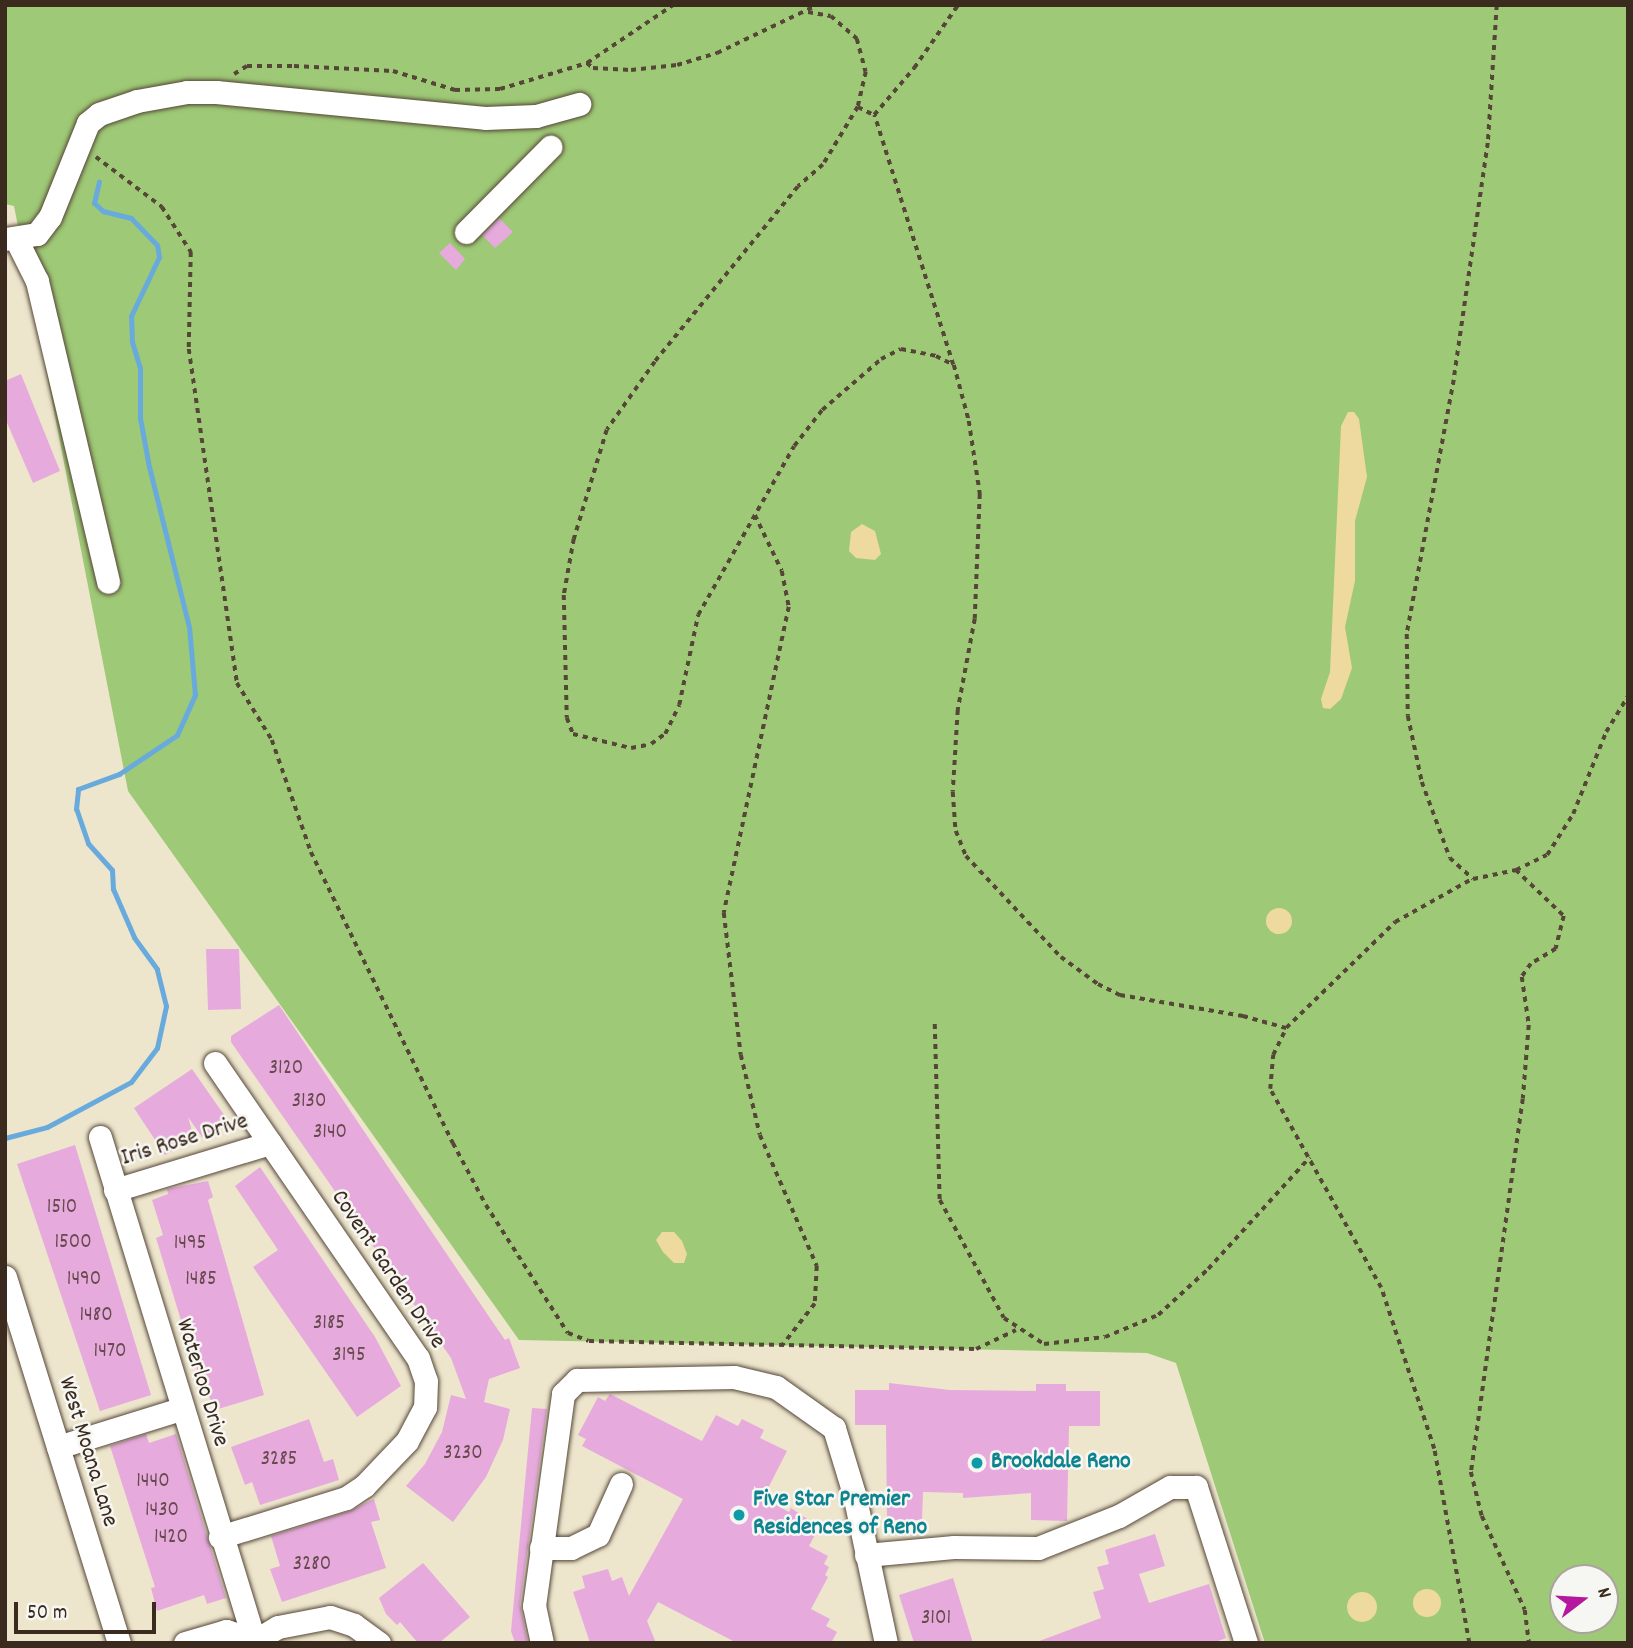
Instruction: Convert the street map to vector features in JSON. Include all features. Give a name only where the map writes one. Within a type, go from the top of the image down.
[{"type":"street","points":[[108,582],[37,281],[10,239],[37,234],[50,216],[88,123],[99,114],[175,94],[216,92],[485,118],[537,116],[579,104]]},
{"type":"street","points":[[466,232],[550,147]]},
{"type":"street","name":"Covent Garden Drive","points":[[215,1063],[418,1358],[426,1381],[425,1407],[407,1441],[364,1486],[346,1498],[220,1537]]},
{"type":"street","name":"Waterloo Drive","points":[[100,1138],[253,1641]]},
{"type":"street","name":"Iris Rose Drive","points":[[115,1190],[270,1143]]},
{"type":"street","name":"West Moana Lane","points":[[5,1277],[119,1643]]},
{"type":"street","points":[[542,1643],[534,1606],[563,1394],[577,1380],[734,1377],[776,1387],[834,1428],[855,1494],[886,1643]]},
{"type":"street","points":[[58,1447],[181,1409]]},
{"type":"street","points":[[541,1548],[571,1548],[598,1535],[621,1484]]},
{"type":"street","points":[[866,1555],[954,1547],[1038,1548],[1119,1516],[1170,1487],[1196,1486],[1246,1643]]},
{"type":"street","points":[[185,1643],[226,1631],[253,1641],[278,1627],[330,1617],[354,1625],[379,1643]]},
{"type":"path","points":[[216,92],[240,69],[261,65],[393,71],[440,88],[470,90],[529,83],[587,63],[673,5]]},
{"type":"path","points":[[587,63],[593,68],[631,70],[677,65],[717,53],[817,5]]},
{"type":"path","points":[[874,115],[915,68],[958,5]]},
{"type":"path","points":[[1472,879],[1450,858],[1422,782],[1408,716],[1405,674],[1407,634],[1454,380],[1488,143],[1497,5]]},
{"type":"path","points":[[806,12],[831,16],[858,39],[866,72],[858,107],[823,165],[798,187],[655,362],[607,430],[574,539],[564,595],[567,718],[573,734],[631,748],[651,744],[665,734],[679,705],[698,615],[794,446],[822,410],[881,359],[901,349],[928,353],[954,365]]},
{"type":"path","points":[[858,107],[874,115],[954,365],[980,494],[975,619],[958,710],[953,792],[956,831],[966,856],[1055,951],[1098,984],[1120,995],[1243,1016],[1286,1028]]},
{"type":"path","points":[[95,154],[99,163],[162,207],[191,252],[189,349],[237,683],[272,740],[293,807],[354,946],[486,1205],[568,1333],[589,1341],[976,1349],[1016,1330]]},
{"type":"path","points":[[755,515],[782,571],[789,607],[724,913],[741,1055],[760,1135],[817,1266],[815,1304],[783,1345]]},
{"type":"path","points":[[1469,1643],[1466,1609],[1449,1551],[1444,1492],[1398,1340],[1367,1259],[1270,1089],[1273,1055],[1286,1028],[1395,922],[1472,879],[1516,870],[1547,855],[1564,830],[1606,732],[1628,695]]},
{"type":"path","points":[[1516,870],[1564,916],[1556,949],[1531,964],[1522,977],[1529,1025],[1523,1099],[1471,1472],[1482,1516],[1525,1609],[1529,1643]]},
{"type":"path","points":[[934,1024],[940,1200],[980,1280],[1016,1330],[1044,1344],[1105,1337],[1158,1315],[1208,1269],[1310,1157]]},
{"type":"green space","points":[[5,5],[1628,5],[1628,1643],[1265,1643],[1176,1363],[1147,1353],[519,1340],[128,791],[14,206],[5,204]]},
{"type":"sand","points":[[1348,412],[1354,412],[1359,419],[1367,477],[1355,521],[1355,581],[1345,627],[1352,668],[1341,699],[1330,709],[1323,708],[1321,699],[1330,672],[1341,426]]},
{"type":"sand","points":[[862,524],[875,531],[881,554],[875,560],[856,558],[849,551],[851,532]]},
{"type":"sand","points":[[1279,908],[1288,912],[1292,921],[1288,930],[1279,934],[1270,930],[1266,921],[1270,912]]},
{"type":"sand","points":[[662,1232],[674,1232],[682,1241],[687,1254],[684,1263],[674,1263],[663,1252],[656,1240]]},
{"type":"sand","points":[[1427,1589],[1437,1593],[1441,1603],[1437,1613],[1427,1617],[1417,1613],[1413,1603],[1417,1593]]},
{"type":"sand","points":[[1362,1592],[1373,1596],[1377,1607],[1373,1618],[1362,1622],[1351,1618],[1347,1607],[1351,1596]]},
{"type":"building","points":[[499,218],[513,232],[495,248],[482,235]]},
{"type":"building","points":[[450,243],[465,259],[456,270],[439,253]]},
{"type":"building","points":[[21,374],[60,471],[33,483],[5,418],[5,381]]},
{"type":"building","points":[[206,949],[239,949],[241,1009],[208,1010]]},
{"type":"building","points":[[279,1005],[505,1340],[509,1338],[520,1368],[489,1379],[484,1402],[510,1409],[503,1440],[486,1477],[453,1522],[406,1486],[425,1464],[442,1432],[451,1395],[466,1399],[451,1358],[231,1042],[231,1036]]},
{"type":"building","points":[[192,1069],[229,1122],[202,1137],[188,1117],[194,1138],[165,1155],[134,1108]]},
{"type":"building","points":[[75,1145],[151,1395],[100,1411],[17,1164]]},
{"type":"building","points":[[260,1167],[375,1337],[401,1386],[357,1417],[253,1267],[278,1250],[235,1186]]},
{"type":"building","points":[[208,1181],[213,1197],[208,1200],[264,1395],[215,1410],[193,1360],[156,1238],[163,1235],[152,1200],[168,1194],[167,1189]]},
{"type":"building","name":"Brookdale Reno","points":[[889,1383],[950,1390],[1036,1391],[1036,1384],[1066,1384],[1066,1391],[1100,1391],[1100,1426],[1069,1426],[1067,1521],[1031,1520],[1031,1493],[963,1498],[963,1493],[923,1492],[922,1520],[887,1520],[886,1425],[855,1425],[855,1390],[889,1390]]},
{"type":"building","name":"Five Star Premier Residences of Reno","points":[[610,1394],[702,1441],[716,1415],[738,1426],[742,1419],[764,1430],[760,1438],[787,1451],[763,1498],[789,1512],[791,1508],[819,1527],[809,1546],[828,1556],[824,1564],[829,1567],[825,1575],[828,1577],[811,1609],[830,1619],[826,1626],[837,1632],[831,1643],[737,1643],[658,1602],[647,1621],[656,1643],[590,1643],[573,1592],[585,1588],[582,1576],[608,1569],[612,1581],[622,1577],[629,1596],[683,1499],[582,1446],[586,1439],[578,1435],[598,1397],[605,1401]]},
{"type":"building","points":[[532,1408],[547,1409],[520,1604],[528,1643],[515,1643],[511,1631]]},
{"type":"building","points":[[309,1419],[324,1462],[333,1459],[339,1480],[260,1505],[252,1482],[245,1485],[231,1447]]},
{"type":"building","points":[[146,1434],[149,1443],[176,1434],[226,1598],[207,1604],[204,1595],[157,1611],[151,1588],[155,1587],[110,1446]]},
{"type":"building","points":[[374,1499],[380,1520],[371,1522],[386,1568],[282,1602],[270,1569],[280,1566],[271,1536],[350,1511]]},
{"type":"building","points":[[1155,1534],[1165,1566],[1139,1574],[1149,1603],[1209,1584],[1226,1638],[1213,1643],[1034,1643],[1101,1618],[1093,1592],[1104,1589],[1097,1567],[1109,1564],[1105,1550]]},
{"type":"building","points":[[423,1563],[470,1617],[439,1643],[418,1643],[400,1622],[397,1625],[386,1614],[379,1598]]},
{"type":"building","points":[[953,1578],[973,1643],[914,1643],[899,1595]]},
{"type":"waterway","points":[[5,1138],[47,1127],[131,1082],[157,1048],[166,1006],[157,969],[134,937],[113,889],[112,870],[88,843],[76,809],[78,789],[119,774],[177,735],[195,695],[189,627],[149,467],[140,418],[140,368],[132,342],[131,316],[159,257],[157,245],[131,218],[103,211],[94,203],[99,182]]},
{"type":"place","name":"Brookdale Reno","points":[[977,1463]]},
{"type":"place","name":"Five Star Premier Residences of Reno","points":[[739,1515]]}]
